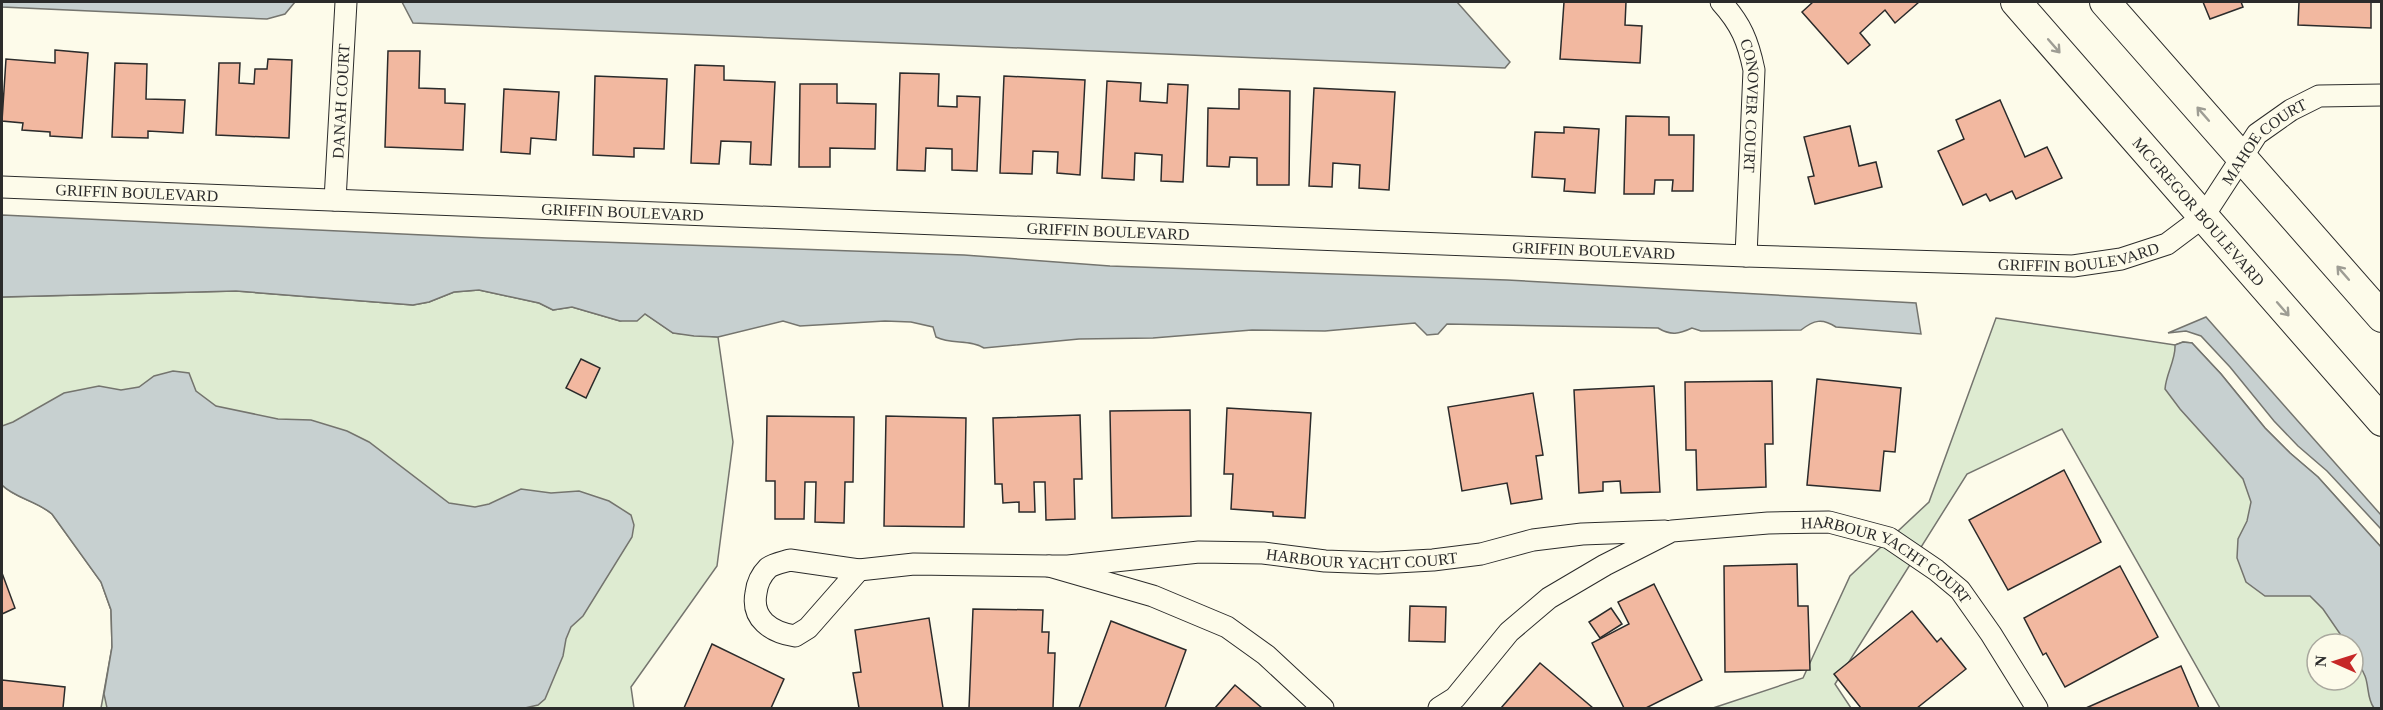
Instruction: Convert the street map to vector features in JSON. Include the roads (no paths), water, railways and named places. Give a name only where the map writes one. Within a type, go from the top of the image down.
[{"type":"main road","name":"MCGREGOR BOULEVARD","points":[[2016,2],[2382,421]]},
{"type":"main road","points":[[2105,2],[2382,318]]},
{"type":"street","name":"DANAH COURT","points":[[335,200],[346,2]]},
{"type":"street","name":"CONOVER COURT","points":[[1721,2],[1734,16],[1748,42],[1754,70],[1746,256]]},
{"type":"street","name":"MAHOE COURT","points":[[2203,217],[2257,134],[2291,110],[2319,96],[2382,95]]},
{"type":"street","name":"GRIFFIN BOULEVARD","points":[[2,187],[1746,256],[2073,266],[2121,259],[2167,244],[2203,217]]},
{"type":"street","name":"HARBOUR YACHT COURT","points":[[859,570],[808,628],[795,636],[778,633],[762,621],[754,604],[758,583],[769,567],[790,560],[859,570],[914,564],[1068,566],[1199,552],[1263,553],[1325,561],[1378,564],[1481,554],[1533,540],[1572,536],[1768,523],[1829,522],[1889,538],[1936,570],[1960,590],[1991,634],[2037,708]]},
{"type":"street","name":"HARBOUR YACHT COURT","points":[[1439,708],[1455,698],[1509,632],[1549,598],[1605,565],[1672,531]]},
{"type":"street","name":"HARBOUR YACHT COURT","points":[[1049,566],[1153,596],[1227,627],[1266,655],[1323,708]]}]
